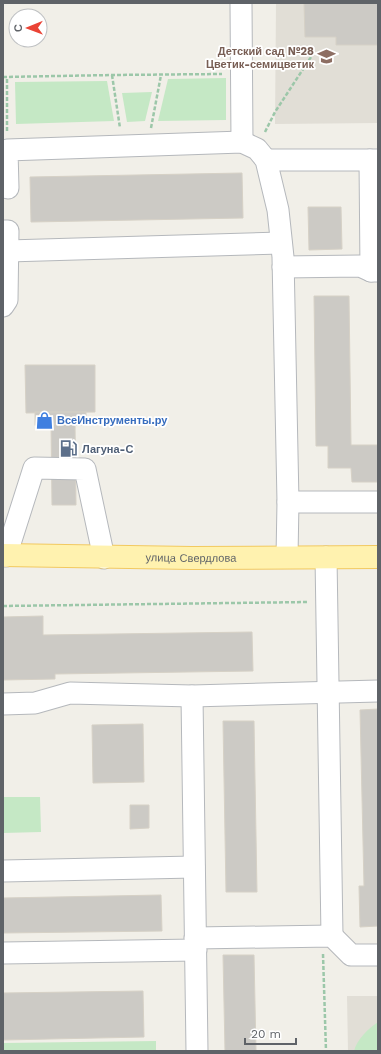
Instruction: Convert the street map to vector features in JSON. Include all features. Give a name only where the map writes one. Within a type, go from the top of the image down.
[{"type":"main road","name":"улица Свердлова","points":[[5,556],[104,558],[378,557]]},
{"type":"lane","points":[[240,3],[255,150],[278,210],[281,243],[283,267],[288,557]]},
{"type":"lane","points":[[8,188],[7,150],[255,150],[374,160],[374,271],[360,266],[283,267]]},
{"type":"lane","points":[[3,231],[8,231],[7,300],[3,306]]},
{"type":"lane","points":[[8,251],[281,243]]},
{"type":"lane","points":[[5,556],[34,468],[85,469],[104,558]]},
{"type":"lane","points":[[288,502],[378,502]]},
{"type":"lane","points":[[326,557],[327,936]]},
{"type":"lane","points":[[3,704],[35,703],[70,693],[192,696],[378,691]]},
{"type":"lane","points":[[192,696],[197,1051]]},
{"type":"lane","points":[[3,871],[194,868]]},
{"type":"lane","points":[[3,953],[327,936],[351,955],[378,955]]},
{"type":"path","points":[[255,150],[275,112],[311,57]]},
{"type":"path","points":[[3,77],[222,74]]},
{"type":"path","points":[[112,75],[120,129],[128,128]]},
{"type":"path","points":[[151,128],[162,75]]},
{"type":"path","points":[[7,150],[8,77]]},
{"type":"path","points":[[3,606],[326,602]]},
{"type":"path","points":[[326,1051],[327,936]]},
{"type":"shaded area","name":"Детский сад №28 Цветик-семицветик","points":[[276,3],[378,3],[378,123],[275,124]]},
{"type":"shaded area","points":[[347,996],[378,996],[378,1051],[348,1051]]},
{"type":"green space","points":[[226,78],[226,120],[158,121],[168,79]]},
{"type":"green space","points":[[107,81],[114,121],[16,124],[15,82]]},
{"type":"green space","points":[[152,92],[145,121],[127,122],[122,93]]},
{"type":"green space","points":[[3,797],[40,797],[41,832],[3,833]]},
{"type":"green space","points":[[378,1022],[378,1051],[354,1051],[363,1035]]},
{"type":"green space","points":[[156,1041],[156,1051],[3,1051],[3,1043]]},
{"type":"building","points":[[304,3],[378,3],[378,45],[336,45],[336,37],[305,37]]},
{"type":"building","points":[[242,173],[243,218],[31,222],[30,177]]},
{"type":"building","points":[[308,207],[341,207],[342,249],[309,250]]},
{"type":"building","points":[[314,296],[349,296],[351,445],[378,445],[378,482],[352,482],[351,468],[328,468],[328,446],[316,446]]},
{"type":"building","points":[[25,365],[95,365],[95,412],[26,413]]},
{"type":"building","points":[[35,412],[86,412],[86,425],[35,425]]},
{"type":"building","points":[[51,424],[75,424],[76,505],[52,505]]},
{"type":"building","points":[[43,616],[43,635],[252,632],[253,671],[55,674],[55,679],[3,680],[3,617]]},
{"type":"building","points":[[378,709],[378,926],[360,927],[359,886],[364,886],[360,710]]},
{"type":"building","points":[[223,721],[254,721],[257,892],[226,892]]},
{"type":"building","points":[[143,724],[144,782],[93,783],[92,725]]},
{"type":"building","points":[[130,805],[149,805],[149,828],[130,829]]},
{"type":"building","points":[[161,895],[162,931],[3,933],[3,898]]},
{"type":"building","points":[[223,955],[254,955],[256,1051],[225,1051]]},
{"type":"building","points":[[143,991],[144,1037],[3,1040],[3,993]]},
{"type":"place","name":"Детский сад №28 Цветик-семицветик","points":[[327,57]]},
{"type":"place","name":"ВсеИнструменты.ру","points":[[44,420]]},
{"type":"place","name":"Лагуна-С","points":[[69,449]]}]
